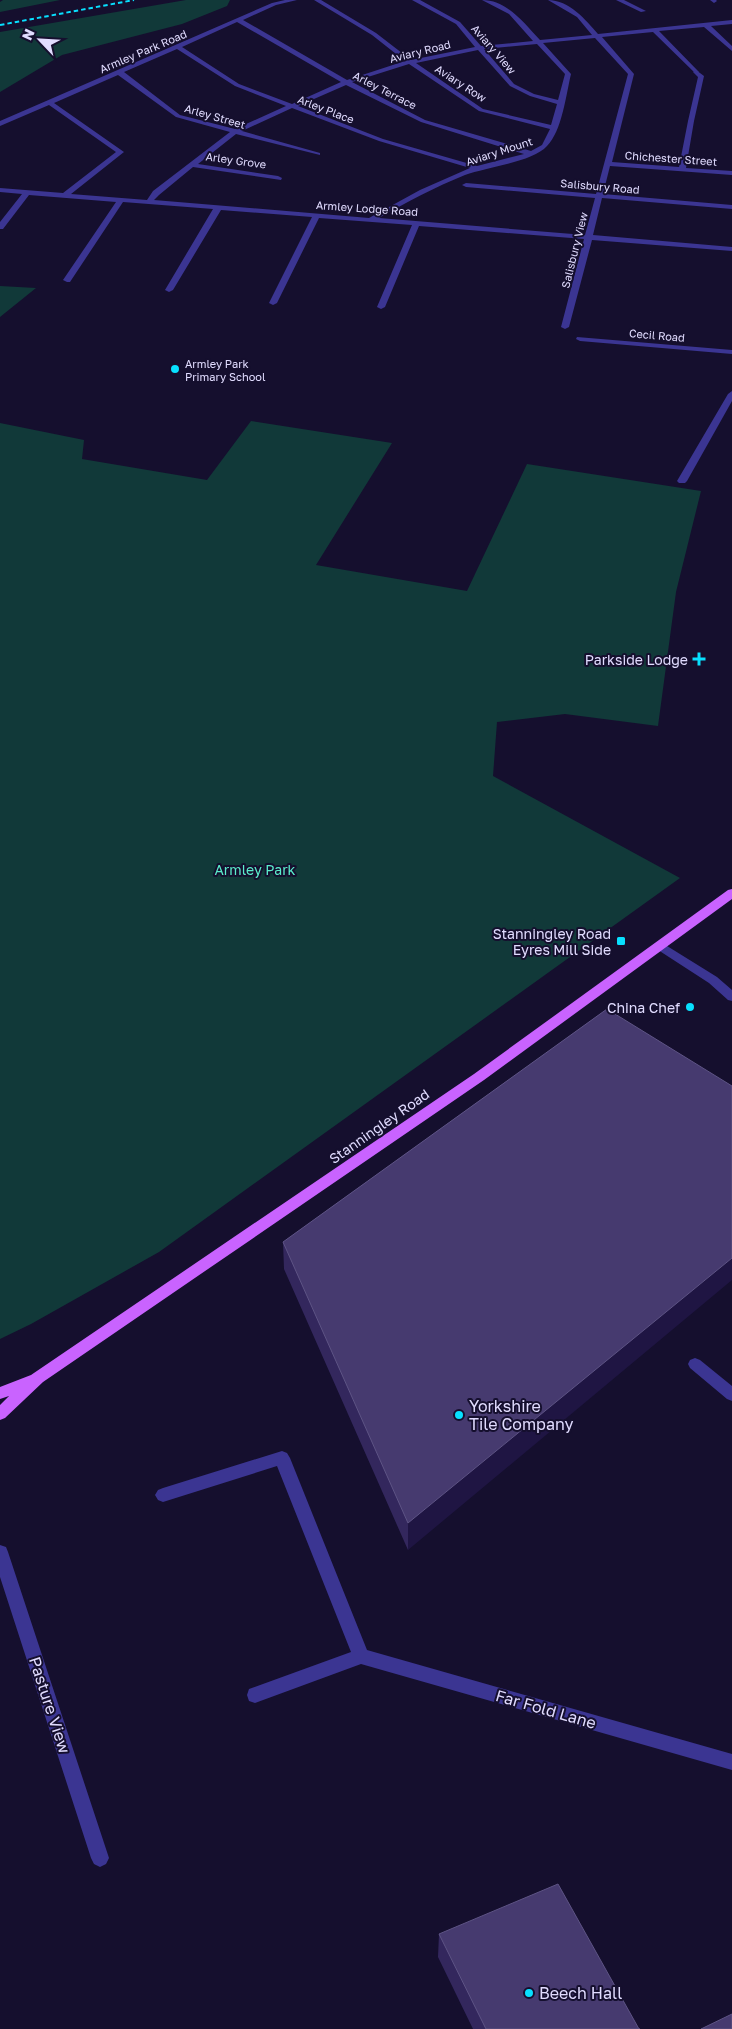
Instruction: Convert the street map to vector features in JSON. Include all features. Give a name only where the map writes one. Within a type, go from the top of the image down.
[{"type":"main road","name":"Stanningley Road","points":[[0,1414],[38,1378],[479,1077],[732,893]]},
{"type":"main road","name":"Stanningley Road","points":[[0,1393],[38,1378]]},
{"type":"street","name":"Armley Park Road","points":[[0,124],[274,4],[294,0]]},
{"type":"street","name":"Aviary Row","points":[[317,0],[374,34],[410,62],[481,110],[554,128]]},
{"type":"street","name":"Aviary View","points":[[415,0],[458,23],[512,84],[532,95],[561,102]]},
{"type":"street","name":"Aviary Mount","points":[[372,219],[444,181],[477,168],[532,154],[545,146],[554,128],[568,74],[511,13],[486,0]]},
{"type":"street","points":[[550,0],[580,16],[596,35]]},
{"type":"street","points":[[619,0],[643,11]]},
{"type":"street","name":"Arley Terrace","points":[[238,20],[346,82],[423,121],[532,154]]},
{"type":"street","name":"Aviary Road","points":[[149,202],[156,193],[234,132],[346,82],[410,62],[480,48],[732,22]]},
{"type":"street","points":[[706,25],[732,49]]},
{"type":"street","points":[[654,30],[700,76],[682,170]]},
{"type":"street","name":"Salisbury View","points":[[565,327],[631,74],[596,35]]},
{"type":"street","name":"Arley Place","points":[[178,47],[236,85],[381,140],[477,168]]},
{"type":"street","name":"Arley Street","points":[[118,72],[178,116],[318,154]]},
{"type":"street","points":[[49,102],[120,152],[65,195]]},
{"type":"street","name":"Chichester Street","points":[[608,164],[732,173]]},
{"type":"street","name":"Arley Grove","points":[[191,165],[278,178]]},
{"type":"street","name":"Salisbury Road","points":[[466,185],[732,207]]},
{"type":"street","name":"Armley Lodge Road","points":[[0,190],[732,249]]},
{"type":"street","points":[[0,227],[27,192]]},
{"type":"street","points":[[67,280],[120,201]]},
{"type":"street","points":[[169,290],[218,208]]},
{"type":"street","points":[[273,302],[317,215]]},
{"type":"street","points":[[381,307],[417,223]]},
{"type":"street","name":"Cecil Road","points":[[580,339],[732,352]]},
{"type":"street","points":[[682,481],[732,394]]},
{"type":"street","points":[[659,945],[713,980],[732,996]]},
{"type":"street","points":[[695,1364],[732,1395]]},
{"type":"street","points":[[163,1495],[282,1458],[360,1656],[255,1695]]},
{"type":"street","name":"Pasture View","points":[[0,1552],[100,1858]]},
{"type":"street","name":"Far Fold Lane","points":[[360,1656],[732,1762]]},
{"type":"green space","points":[[3,0],[60,0],[0,12],[0,2]]},
{"type":"green space","points":[[186,0],[230,0],[227,6],[182,24],[62,55],[0,92],[0,32]]},
{"type":"green space","points":[[0,286],[36,288],[0,317]]},
{"type":"green space","name":"Armley Park","points":[[251,421],[392,443],[316,565],[467,591],[527,464],[701,491],[676,592],[658,726],[565,714],[497,722],[493,776],[680,878],[159,1252],[31,1324],[0,1339],[0,423],[84,440],[82,459],[207,480]]},
{"type":"building","name":"Yorkshire Tile Company","points":[[607,1009],[732,1086],[732,1258],[408,1523],[283,1242]]},
{"type":"building","name":"Beech Hall","points":[[558,1884],[639,2029],[486,2029],[439,1934]]},
{"type":"building","points":[[732,2014],[732,2029],[701,2029]]},
{"type":"railway","points":[[0,25],[134,0]]},
{"type":"place","name":"Armley Park Primary School","points":[[175,369]]},
{"type":"place","name":"Parkside Lodge","points":[[699,659]]},
{"type":"place","name":"Stanningley Road Eyres Mill Side","points":[[621,941]]},
{"type":"place","name":"China Chef","points":[[690,1007]]},
{"type":"place","name":"Yorkshire Tile Company","points":[[459,1415]]},
{"type":"place","name":"Beech Hall","points":[[529,1993]]}]
